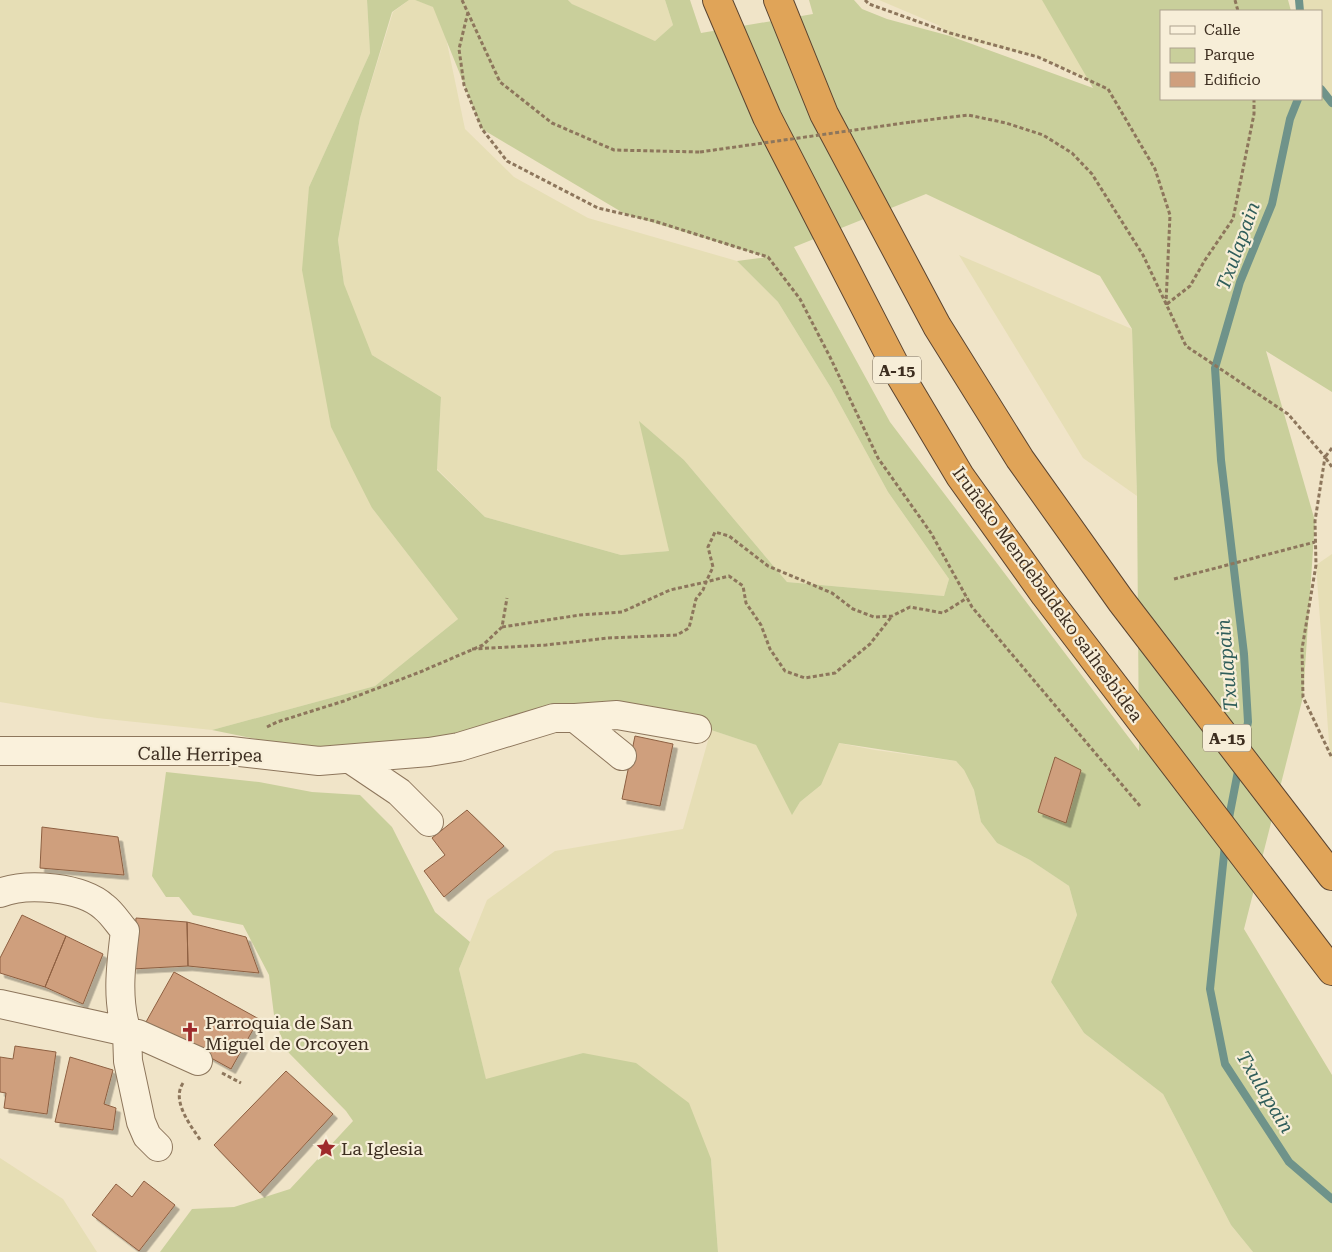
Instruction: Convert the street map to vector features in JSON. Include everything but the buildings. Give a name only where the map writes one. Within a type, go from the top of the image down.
[{"type":"highway","name":"Iruñeko Mendebaldeko saihesbidea","points":[[717,0],[767,117],[901,378],[960,476],[1044,595],[1332,971]]},
{"type":"highway","name":"A-15","points":[[778,0],[824,114],[937,326],[1020,459],[1122,601],[1332,876]]},
{"type":"street","name":"Calle Herripea","points":[[0,751],[231,751],[319,761],[429,752],[459,747],[554,718],[617,715],[697,729]]},
{"type":"street","points":[[575,718],[622,756]]},
{"type":"street","points":[[350,758],[400,792],[430,822]]},
{"type":"street","points":[[0,893],[42,886],[77,892],[104,906],[125,930],[119,977],[122,1018],[127,1032],[128,1061],[141,1122],[147,1136],[158,1147]]},
{"type":"street","points":[[0,1004],[138,1034],[198,1060]]},
{"type":"path","points":[[462,0],[500,82],[552,123],[614,150],[700,152],[911,122],[968,116],[1006,123],[1043,135],[1072,153],[1092,174],[1143,255],[1186,346],[1288,414],[1332,467]]},
{"type":"path","points":[[865,0],[869,4],[950,33],[1038,57],[1108,89],[1155,169],[1170,216],[1166,305]]},
{"type":"path","points":[[468,12],[459,49],[464,85],[482,129],[507,161],[598,208],[654,221],[768,257],[800,300],[830,357],[878,458],[931,533],[972,607],[1140,806]]},
{"type":"path","points":[[1166,305],[1190,286],[1233,219],[1254,114],[1254,100]]},
{"type":"path","points":[[1332,448],[1325,457],[1315,522],[1316,565],[1302,649],[1303,697],[1332,758]]},
{"type":"path","points":[[472,649],[677,635],[689,628],[696,599],[703,590],[713,568],[708,547],[715,532],[729,536],[768,566],[832,593],[853,609],[874,617],[892,616],[910,607],[942,612],[967,598]]},
{"type":"path","points":[[1174,579],[1315,542]]},
{"type":"path","points":[[260,732],[277,722],[344,701],[483,645],[502,627],[541,620],[622,612],[670,590],[729,576],[743,586],[746,603],[760,624],[770,649],[785,671],[805,678],[835,673],[870,644],[892,616]]},
{"type":"path","points":[[502,627],[507,598]]},
{"type":"path","points":[[198,1060],[179,1089],[179,1098],[186,1117],[201,1141]]},
{"type":"shaded area","points":[[0,0],[367,0],[370,53],[309,187],[372,508],[458,619],[375,686],[212,730],[97,718],[0,702]]},
{"type":"shaded area","points":[[409,0],[415,0],[440,9],[465,129],[514,177],[588,218],[737,261],[778,302],[831,388],[888,492],[949,579],[944,596],[787,582],[684,460],[640,422],[659,498],[669,551],[621,555],[485,517],[437,469],[441,397],[372,355],[346,299],[338,240],[360,118],[393,12]]},
{"type":"shaded area","points":[[568,0],[665,0],[673,25],[655,41],[618,29]]},
{"type":"shaded area","points":[[879,0],[1053,0],[1108,89],[1038,57],[950,36],[938,25]]},
{"type":"shaded area","points":[[1299,0],[1332,0],[1332,103],[1322,90],[1322,10],[1300,10]]},
{"type":"shaded area","points":[[959,255],[1132,329],[1137,496],[1083,458]]},
{"type":"shaded area","points":[[1332,554],[1332,758],[1330,756],[1316,565]]},
{"type":"shaded area","points":[[711,730],[756,745],[792,814],[800,802],[821,785],[823,740],[875,750],[956,761],[964,770],[974,790],[981,822],[997,843],[1030,860],[1069,886],[1077,915],[1051,982],[1084,1033],[1163,1094],[1231,1225],[1253,1252],[718,1252],[711,1159],[583,1053],[486,1080],[459,969],[487,900],[555,851],[683,829]]},
{"type":"shaded area","points":[[0,1158],[63,1199],[97,1252],[0,1252]]},
{"type":"green space","points":[[367,0],[409,0],[392,12],[360,118],[338,240],[344,284],[372,355],[441,397],[437,470],[485,517],[621,555],[669,551],[639,421],[684,460],[787,582],[944,596],[949,579],[888,492],[831,388],[778,302],[737,261],[767,257],[625,214],[482,129],[433,7],[415,0],[568,0],[572,4],[655,41],[673,25],[665,0],[690,0],[701,33],[813,14],[809,0],[854,0],[862,9],[887,19],[950,36],[1093,88],[1042,0],[1288,0],[1291,10],[1160,10],[1160,100],[1322,100],[1322,90],[1332,103],[1332,392],[1266,351],[1315,521],[1303,697],[1244,929],[1332,1075],[1332,1252],[1253,1252],[1231,1225],[1163,1094],[1084,1033],[1051,982],[1077,915],[1069,886],[1030,860],[997,843],[981,822],[974,790],[964,770],[956,761],[839,743],[821,785],[800,802],[792,815],[756,745],[711,730],[687,717],[383,744],[295,747],[212,730],[375,686],[458,619],[372,508],[331,427],[302,270],[309,187],[370,53]],"holes":[[[926,194],[1100,276],[1132,329],[1137,496],[1139,751],[890,422],[794,247]]]},
{"type":"green space","points":[[166,772],[259,782],[312,792],[360,795],[392,827],[435,912],[470,942],[459,969],[486,1079],[583,1053],[636,1063],[689,1103],[711,1159],[718,1252],[160,1252],[192,1209],[234,1207],[290,1189],[353,1121],[346,1111],[289,1053],[275,1023],[269,975],[243,925],[193,915],[179,897],[166,897],[152,876]]},
{"type":"waterway","name":"Txulapain","points":[[1299,0],[1300,10]]},
{"type":"waterway","points":[[1322,90],[1332,103]]},
{"type":"waterway","name":"Txulapain","points":[[1243,747],[1248,722],[1244,654],[1221,460],[1215,368],[1240,282],[1272,204],[1290,119],[1298,100]]},
{"type":"waterway","name":"Txulapain","points":[[1228,823],[1239,766]]},
{"type":"waterway","name":"Txulapain","points":[[1225,845],[1210,989],[1225,1064],[1289,1162],[1332,1199]]},
{"type":"place","name":"Parroquia de San Miguel de Orcoyen","points":[[190,1032]]},
{"type":"place","name":"La Iglesia","points":[[326,1148]]}]
